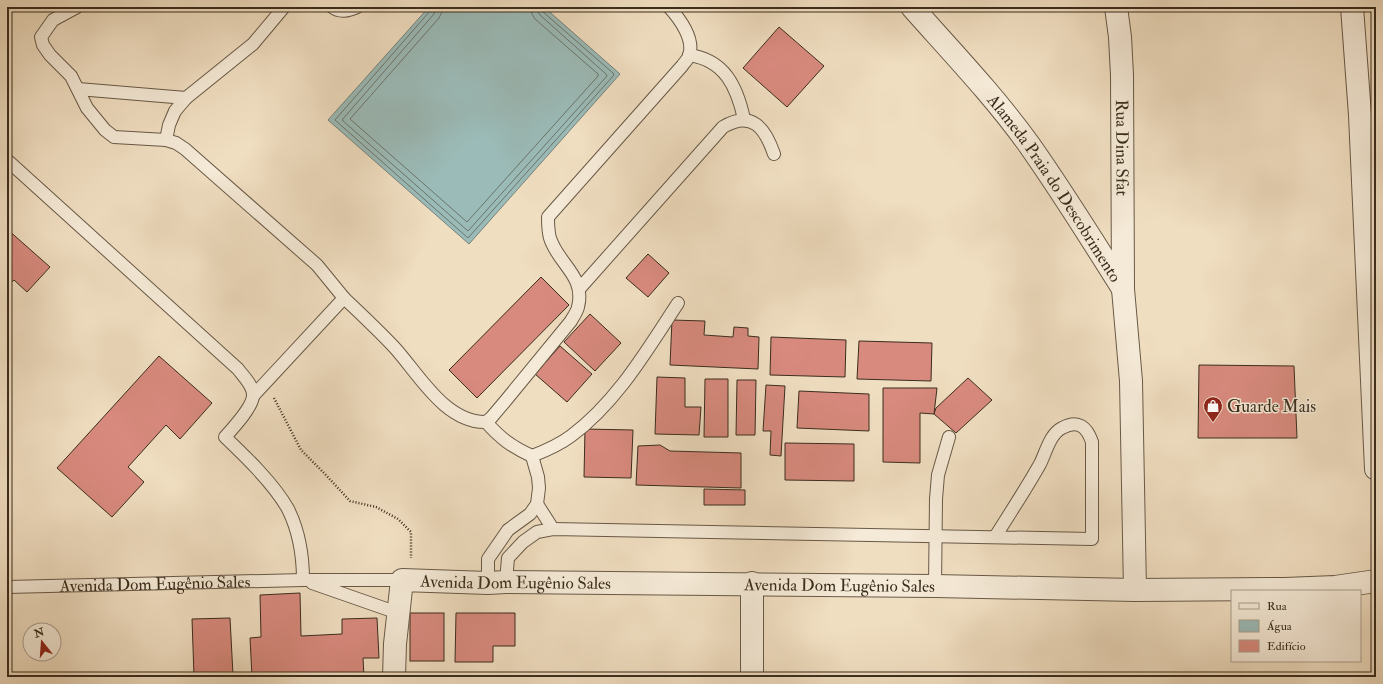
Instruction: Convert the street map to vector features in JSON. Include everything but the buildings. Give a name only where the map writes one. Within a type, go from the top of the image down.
[{"type":"street","name":"Alameda Praia do Descobrimento","points":[[912,7],[1002,110],[1030,146],[1069,203],[1123,289],[1132,381],[1135,590]]},
{"type":"street","name":"Rua Dina Sfat","points":[[1116,7],[1120,37],[1122,75],[1123,289]]},
{"type":"street","points":[[1352,7],[1360,115],[1376,469]]},
{"type":"street","points":[[394,677],[398,613],[407,580]]},
{"type":"street","name":"Avenida Dom Eugênio Sales","points":[[407,580],[497,583],[935,586],[1135,590],[1285,589],[1335,587],[1376,581]]},
{"type":"street","points":[[752,584],[752,677]]},
{"type":"lane","points":[[77,7],[53,20],[41,37],[43,45],[50,55],[71,76],[91,113],[105,130],[114,137],[166,140],[176,143],[185,149],[317,265],[344,298],[394,348],[438,399],[452,412],[475,422],[486,422],[491,418],[571,321],[578,309],[580,288],[550,239],[548,217],[682,66],[689,55],[690,45],[686,32],[681,20],[669,7]]},
{"type":"lane","points":[[166,140],[169,125],[175,111],[186,98],[253,44],[284,7]]},
{"type":"lane","points":[[332,7],[341,11],[348,11],[357,7]]},
{"type":"lane","points":[[689,55],[710,61],[720,68],[728,77],[741,104],[744,119]]},
{"type":"lane","points":[[78,89],[186,98]]},
{"type":"lane","points":[[580,288],[723,127],[733,121],[744,119],[754,122],[764,132],[774,154]]},
{"type":"lane","points":[[7,160],[238,369],[250,385],[253,396]]},
{"type":"lane","points":[[303,580],[303,560],[300,542],[295,524],[287,508],[262,475],[225,437],[241,419],[253,396],[344,298]]},
{"type":"lane","points":[[486,422],[503,440],[513,447],[532,456],[569,437],[581,428],[605,405],[642,358],[678,302]]},
{"type":"lane","points":[[497,583],[508,558],[523,542],[537,532],[553,529],[1092,539],[1092,442],[1088,432],[1080,425],[1072,424],[1062,428],[1054,435],[1040,463],[995,537]]},
{"type":"lane","points":[[935,586],[936,499],[938,475],[949,437]]},
{"type":"lane","points":[[497,583],[488,559],[508,530],[530,514],[537,504],[540,488],[532,456]]},
{"type":"lane","points":[[537,504],[553,529]]},
{"type":"lane","name":"Avenida Dom Eugênio Sales","points":[[8,586],[303,580],[407,580]]},
{"type":"lane","name":"Avenida Dom Eugênio Sales","points":[[303,580],[398,613]]},
{"type":"path","points":[[270,378],[276,385],[273,397],[301,450],[350,501],[376,507],[398,519],[411,532],[407,580]]},
{"type":"water","points":[[429,7],[544,7],[620,74],[469,244],[328,120]]},
{"type":"place","name":"Guarde Mais","points":[[1213,423]]}]
